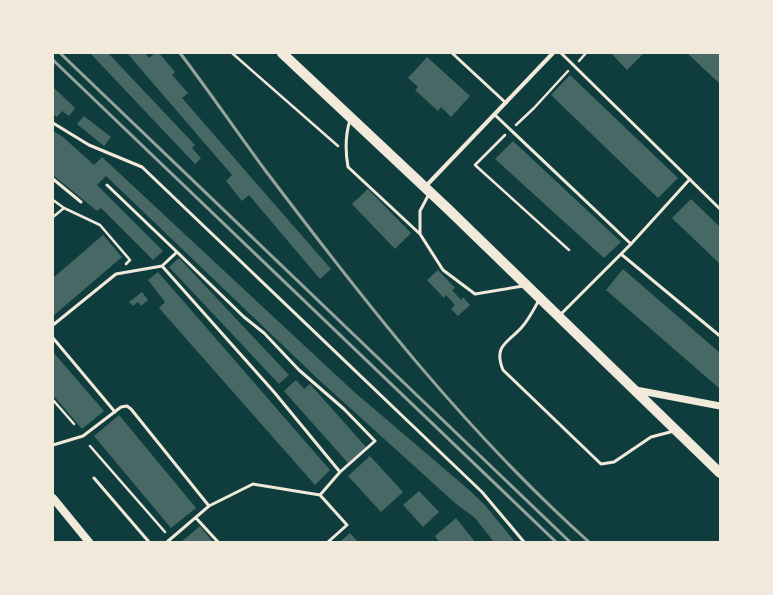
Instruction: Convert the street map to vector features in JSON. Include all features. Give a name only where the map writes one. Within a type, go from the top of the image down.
[{"type":"main road","points":[[282,53],[636,390],[720,473]]},
{"type":"main road","points":[[53,498],[89,542]]},
{"type":"street","points":[[427,190],[553,53]]},
{"type":"street","points":[[636,390],[720,406]]},
{"type":"lane","points":[[452,53],[506,103]]},
{"type":"lane","points":[[561,53],[720,209]]},
{"type":"lane","points":[[495,115],[509,130],[631,244]]},
{"type":"lane","points":[[350,118],[345,136],[345,151],[348,167],[420,234],[443,270],[475,294],[526,286]]},
{"type":"lane","points":[[53,123],[89,145],[142,167],[482,492],[524,542]]},
{"type":"lane","points":[[53,179],[82,202]]},
{"type":"lane","points":[[559,317],[622,254],[690,179]]},
{"type":"lane","points":[[107,185],[244,317],[264,333],[300,370],[344,409],[375,441],[340,472],[320,495]]},
{"type":"lane","points":[[420,234],[420,211],[427,190]]},
{"type":"lane","points":[[53,325],[116,274],[162,266],[177,252]]},
{"type":"lane","points":[[622,254],[720,336]]},
{"type":"lane","points":[[162,266],[274,392],[340,472]]},
{"type":"lane","points":[[540,298],[523,326],[501,348],[498,359],[503,370],[601,464],[614,462],[651,437],[676,430]]},
{"type":"lane","points":[[53,338],[115,412]]},
{"type":"lane","points":[[53,445],[83,436],[121,407],[127,406],[209,506]]},
{"type":"lane","points":[[94,478],[149,542]]},
{"type":"lane","points":[[168,542],[209,506],[253,484],[320,495],[347,526],[328,542]]},
{"type":"lane","points":[[196,518],[218,542]]},
{"type":"path","points":[[232,53],[345,151]]},
{"type":"path","points":[[569,250],[475,165],[509,130],[534,108],[574,66]]},
{"type":"path","points":[[557,83],[560,86]]},
{"type":"path","points":[[53,200],[64,208],[100,225],[130,260],[116,274]]},
{"type":"path","points":[[53,217],[64,208]]},
{"type":"path","points":[[53,400],[74,424]]},
{"type":"path","points":[[90,446],[164,532]]},
{"type":"building","points":[[90,53],[108,53],[195,145],[192,148],[201,158],[195,164]]},
{"type":"building","points":[[127,53],[145,53],[149,58],[155,53],[159,53],[175,72],[172,75],[188,93],[182,98],[331,269],[320,279],[249,195],[242,201],[226,181],[232,175]]},
{"type":"building","points":[[611,53],[644,53],[627,70]]},
{"type":"building","points":[[687,53],[720,53],[720,84]]},
{"type":"building","points":[[427,57],[470,96],[451,117],[441,107],[438,111],[415,90],[418,87],[408,78]]},
{"type":"building","points":[[570,75],[678,178],[658,198],[551,95]]},
{"type":"building","points":[[53,87],[75,108],[69,116],[62,111],[57,117],[53,114]]},
{"type":"building","points":[[84,116],[111,137],[104,146],[77,124]]},
{"type":"building","points":[[53,131],[63,137],[94,165],[102,157],[352,390],[468,489],[484,504],[515,542],[494,542],[475,518],[455,503],[318,379],[106,176],[97,185],[163,251],[153,260],[101,208],[97,211],[53,175]]},
{"type":"building","points":[[513,141],[621,242],[604,258],[495,159]]},
{"type":"building","points":[[368,189],[411,233],[395,249],[352,204]]},
{"type":"building","points":[[691,199],[720,227],[720,264],[672,218]]},
{"type":"building","points":[[103,235],[122,257],[53,316],[53,278]]},
{"type":"building","points":[[179,258],[289,375],[279,384],[169,267]]},
{"type":"building","points":[[623,269],[720,353],[720,389],[606,290]]},
{"type":"building","points":[[438,270],[455,288],[452,290],[461,300],[463,297],[470,305],[458,316],[451,309],[455,305],[446,295],[444,298],[427,280]]},
{"type":"building","points":[[158,272],[330,470],[315,485],[159,308],[165,302],[148,280]]},
{"type":"building","points":[[142,292],[148,300],[141,306],[138,302],[133,306],[129,302]]},
{"type":"building","points":[[53,352],[104,411],[82,429],[53,395]]},
{"type":"building","points":[[296,380],[304,389],[310,384],[366,447],[348,463],[284,391]]},
{"type":"building","points":[[119,415],[196,508],[171,528],[94,436]]},
{"type":"building","points":[[370,456],[403,492],[381,512],[348,476]]},
{"type":"building","points":[[419,491],[439,512],[423,527],[403,505]]},
{"type":"building","points":[[456,518],[475,542],[439,542],[435,536]]},
{"type":"building","points":[[200,526],[213,542],[181,542]]},
{"type":"building","points":[[350,533],[358,542],[340,542]]},
{"type":"railway","points":[[60,53],[570,542]]},
{"type":"railway","points":[[180,53],[302,219],[418,364],[500,456],[589,542]]},
{"type":"railway","points":[[53,60],[556,542]]}]
